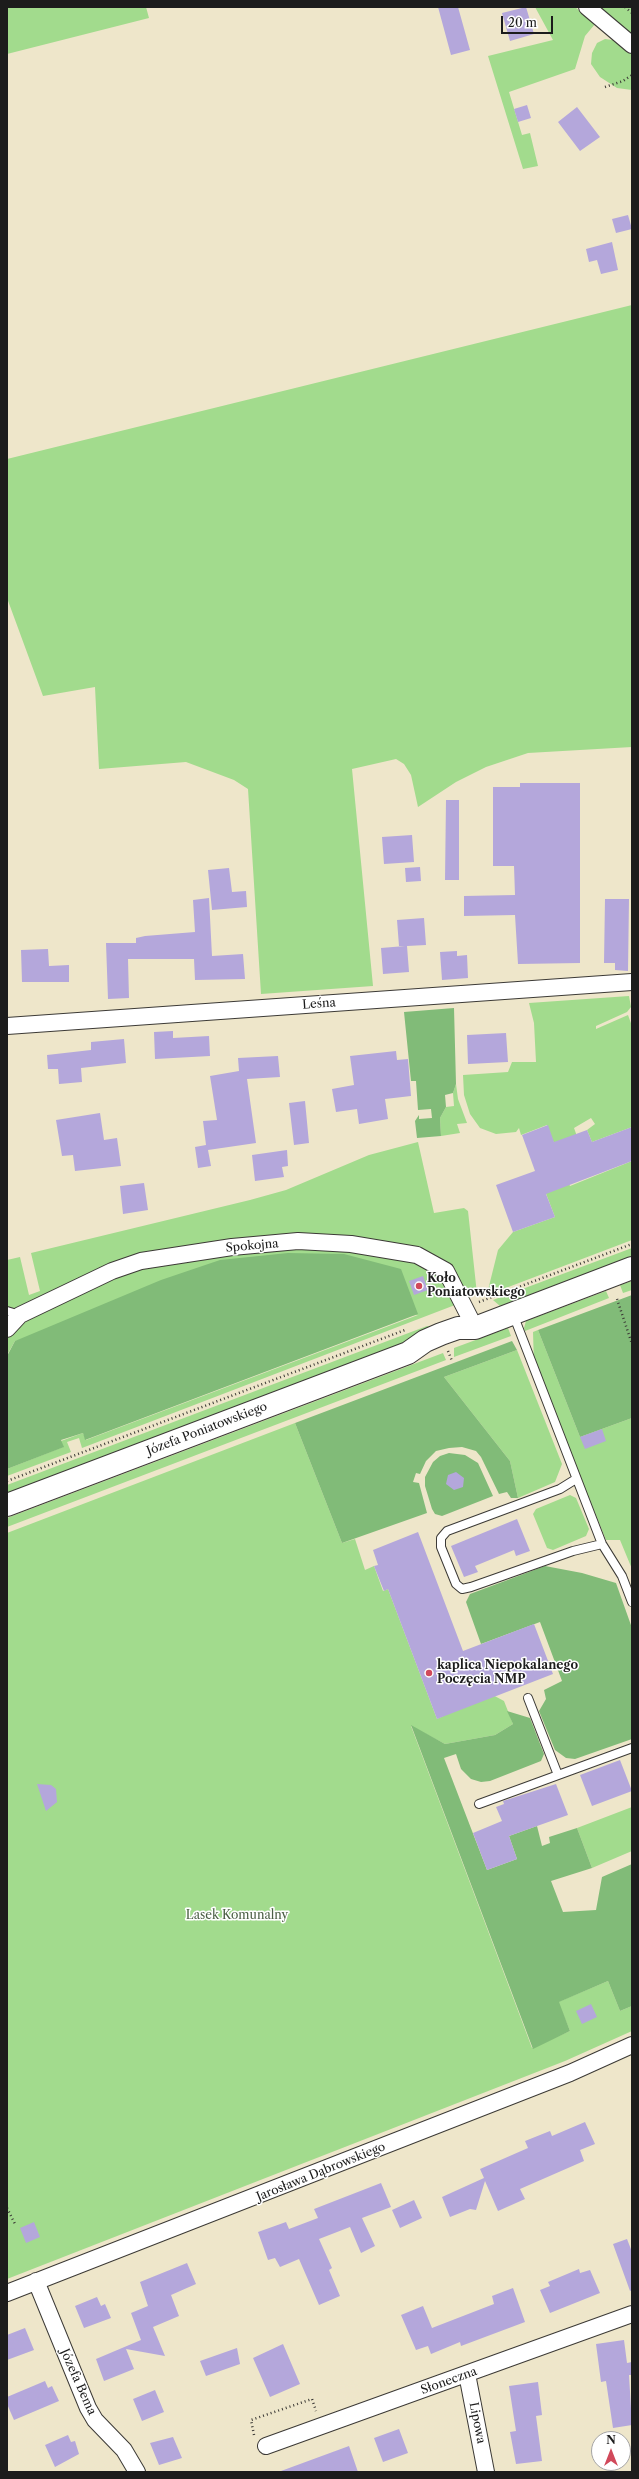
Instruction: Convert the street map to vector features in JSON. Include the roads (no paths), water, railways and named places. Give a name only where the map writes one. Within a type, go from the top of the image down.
[{"type":"street","points":[[587,7],[632,45]]},
{"type":"street","name":"Leśna","points":[[7,1026],[632,982]]},
{"type":"street","name":"Spokojna","points":[[7,1329],[14,1313],[112,1270],[142,1261],[225,1248],[298,1242],[351,1244],[417,1255],[446,1271],[475,1328]]},
{"type":"street","name":"Józefa Poniatowskiego","points":[[7,1505],[408,1353],[446,1347],[461,1340],[475,1328],[632,1268]]},
{"type":"street","name":"Jarosława Dąbrowskiego","points":[[7,2293],[248,2201],[563,2076],[632,2045]]},
{"type":"street","name":"Józefa Bema","points":[[36,2281],[88,2408],[95,2420],[124,2450],[137,2472]]},
{"type":"street","name":"Słoneczna","points":[[266,2446],[632,2314]]},
{"type":"street","name":"Lipowa","points":[[467,2374],[486,2472]]},
{"type":"lane","points":[[513,1314],[602,1544],[622,1576],[632,1602]]},
{"type":"lane","points":[[576,1479],[560,1489],[447,1531],[441,1538],[441,1547],[456,1584],[462,1588],[471,1587],[573,1551],[602,1544]]},
{"type":"lane","points":[[528,1698],[558,1775]]},
{"type":"lane","points":[[479,1804],[632,1748]]},
{"type":"place","name":"Koło Poniatowskiego","points":[[419,1286]]},
{"type":"place","name":"kaplica Niepokalanego Poczęcia NMP","points":[[429,1673]]},
{"type":"park label","name":"Lasek Komunalny","points":[[237,1916]]}]
